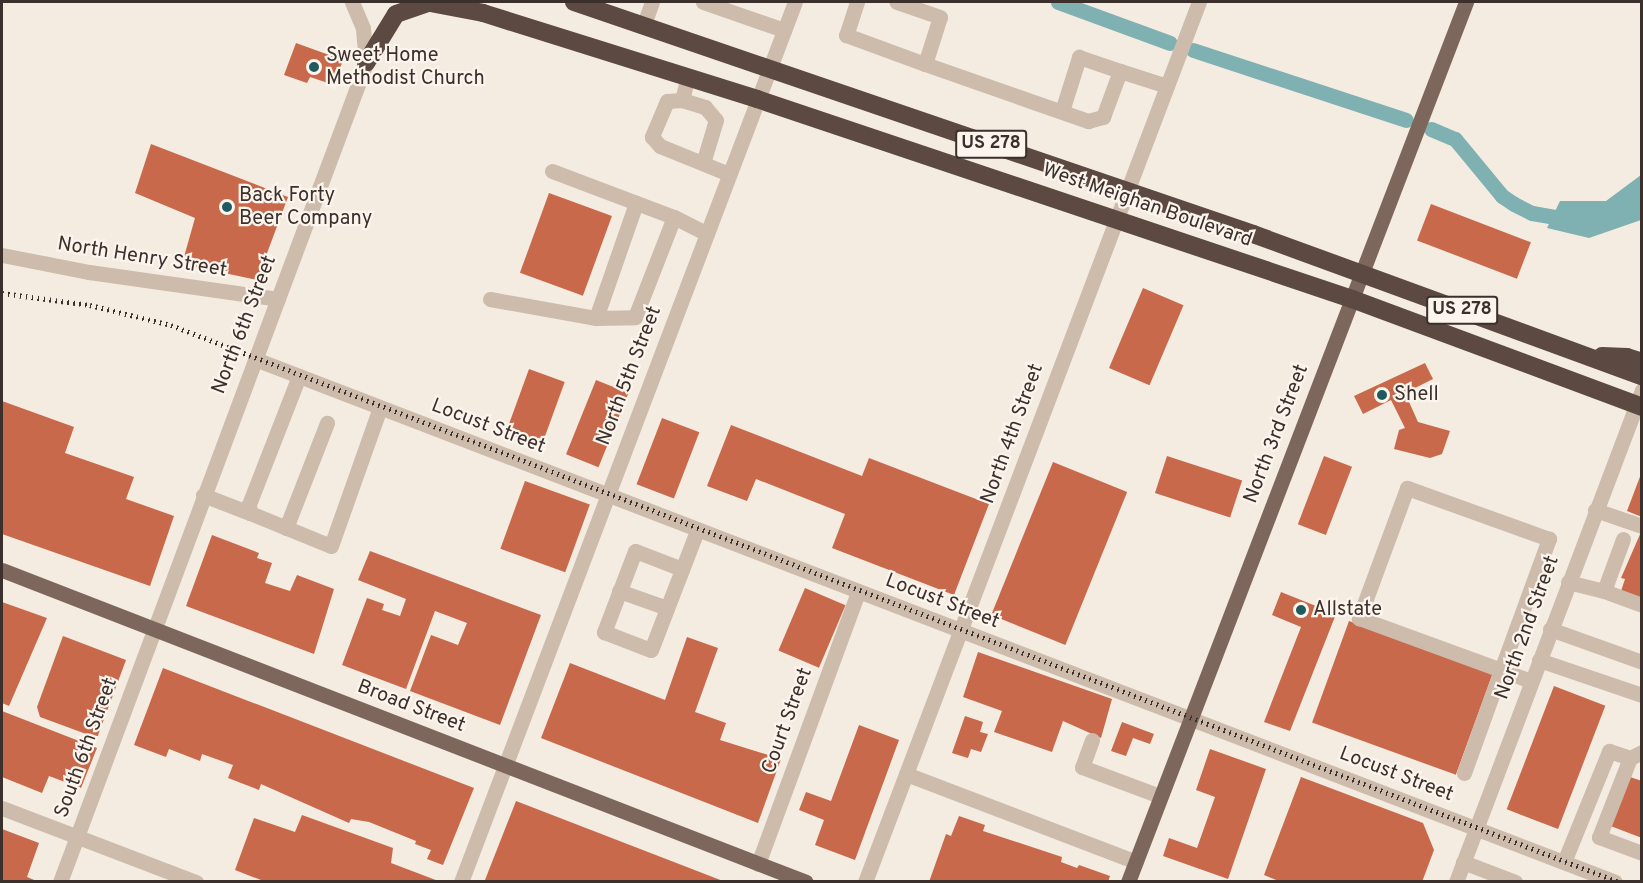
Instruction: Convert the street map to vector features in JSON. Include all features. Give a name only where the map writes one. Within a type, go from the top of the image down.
[{"type":"highway","points":[[366,63],[396,14],[428,2]]},
{"type":"highway","name":"West Meighan Boulevard","points":[[428,2],[483,13],[688,76],[1352,299],[1640,402]]},
{"type":"highway","name":"West Meighan Boulevard","points":[[574,2],[771,66],[1127,190],[1641,376]]},
{"type":"highway","points":[[1563,346],[1641,362]]},
{"type":"main road","name":"North 3rd Street","points":[[1128,882],[1466,2]]},
{"type":"main road","name":"Broad Street","points":[[2,570],[806,882]]},
{"type":"street","name":"North 6th Street","points":[[152,629],[366,63],[365,36],[352,2]]},
{"type":"street","points":[[644,24],[652,2]]},
{"type":"street","points":[[702,2],[784,30]]},
{"type":"street","name":"North 5th Street","points":[[461,882],[507,767],[606,495],[795,2]]},
{"type":"street","points":[[857,2],[846,35],[1088,121],[1103,117],[1120,70]]},
{"type":"street","points":[[897,2],[940,17],[925,64]]},
{"type":"street","name":"North 4th Street","points":[[865,882],[1199,2]]},
{"type":"street","points":[[1062,111],[1079,57],[1167,86]]},
{"type":"street","points":[[682,100],[688,76]]},
{"type":"street","points":[[703,163],[716,120],[705,107],[682,100],[667,101],[652,137],[660,146],[729,174]]},
{"type":"street","points":[[552,171],[674,217],[707,234]]},
{"type":"street","points":[[596,318],[636,203]]},
{"type":"street","points":[[490,299],[596,318],[635,317],[674,217]]},
{"type":"street","name":"North Henry Street","points":[[2,255],[88,272],[278,300]]},
{"type":"street","name":"Locust Street","points":[[255,359],[697,531],[1615,882]]},
{"type":"street","points":[[250,513],[249,504],[299,376]]},
{"type":"street","name":"North 2nd Street","points":[[1456,882],[1595,510],[1640,402]]},
{"type":"street","points":[[203,495],[331,546],[381,408]]},
{"type":"street","points":[[286,528],[327,423]]},
{"type":"street","points":[[1464,773],[1501,670],[1549,539],[1407,488],[1359,618],[1501,670],[1531,681]]},
{"type":"street","points":[[1595,510],[1641,526]]},
{"type":"street","points":[[682,569],[634,551],[604,632],[651,650],[697,531]]},
{"type":"street","points":[[1604,591],[1623,539]]},
{"type":"street","points":[[1568,582],[1604,591],[1641,605]]},
{"type":"street","points":[[619,591],[667,608]]},
{"type":"street","name":"Court Street","points":[[758,864],[858,592]]},
{"type":"street","name":"South 6th Street","points":[[60,882],[152,629]]},
{"type":"street","points":[[1550,629],[1641,662]]},
{"type":"street","points":[[1539,660],[1641,695]]},
{"type":"street","points":[[1092,740],[1082,767],[1160,796]]},
{"type":"street","points":[[1564,862],[1609,751],[1636,755],[1599,837],[1641,853]]},
{"type":"street","points":[[906,774],[1136,862]]},
{"type":"street","points":[[2,808],[78,835],[196,882]]},
{"type":"street","points":[[1463,862],[1515,882]]},
{"type":"water","points":[[1641,175],[1641,220],[1589,238],[1547,228],[1560,201],[1606,201]]},
{"type":"building","name":"Sweet Home Methodist Church","points":[[296,43],[343,60],[334,85],[310,77],[307,83],[284,75]]},
{"type":"building","name":"Back Forty Beer Company","points":[[151,144],[288,197],[257,280],[182,264],[195,218],[135,193]]},
{"type":"building","points":[[549,193],[612,216],[583,296],[520,273]]},
{"type":"building","points":[[1431,204],[1531,242],[1517,279],[1417,240]]},
{"type":"building","points":[[1143,288],[1184,305],[1150,385],[1109,368]]},
{"type":"building","points":[[1425,363],[1433,379],[1405,393],[1418,422],[1450,431],[1442,454],[1430,458],[1394,449],[1399,430],[1405,428],[1391,400],[1363,414],[1354,396]]},
{"type":"building","points":[[529,369],[565,382],[541,446],[506,433]]},
{"type":"building","points":[[596,380],[628,393],[598,467],[566,454]]},
{"type":"building","points":[[2,401],[74,427],[65,453],[134,477],[126,499],[174,516],[150,586],[2,534]]},
{"type":"building","points":[[662,418],[699,432],[674,499],[637,484]]},
{"type":"building","points":[[731,425],[862,476],[869,458],[989,504],[954,595],[832,548],[845,514],[756,479],[747,501],[707,486]]},
{"type":"building","points":[[1167,456],[1242,480],[1230,518],[1155,493]]},
{"type":"building","points":[[1324,456],[1352,467],[1326,535],[1298,524]]},
{"type":"building","points":[[1053,462],[1127,492],[1065,645],[991,615]]},
{"type":"building","points":[[1642,474],[1642,517],[1627,511]]},
{"type":"building","points":[[525,481],[590,505],[565,572],[500,549]]},
{"type":"building","points":[[1641,532],[1642,601],[1620,594],[1625,579],[1621,578]]},
{"type":"building","points":[[212,535],[259,553],[257,558],[272,563],[265,583],[290,591],[297,575],[334,589],[314,654],[186,606]]},
{"type":"building","points":[[370,551],[541,615],[500,725],[410,691],[431,635],[458,645],[467,623],[435,611],[406,689],[342,665],[367,598],[384,604],[382,610],[400,616],[406,599],[358,580]]},
{"type":"building","points":[[805,588],[846,605],[819,668],[778,651]]},
{"type":"building","points":[[1281,592],[1336,614],[1290,731],[1264,722],[1301,627],[1272,615]]},
{"type":"building","points":[[2,602],[47,618],[9,706],[2,703]]},
{"type":"building","points":[[1349,621],[1493,673],[1456,775],[1312,722]]},
{"type":"building","points":[[63,636],[126,660],[97,738],[40,717],[37,707]]},
{"type":"building","points":[[687,637],[718,648],[695,712],[726,723],[720,740],[781,759],[758,823],[541,738],[570,663],[665,700]]},
{"type":"building","points":[[978,652],[1112,699],[1101,738],[1063,721],[1052,752],[994,732],[1002,711],[963,697]]},
{"type":"building","points":[[163,668],[474,788],[443,865],[427,859],[431,850],[415,844],[416,841],[369,822],[351,819],[349,823],[261,784],[259,790],[228,778],[233,765],[202,754],[200,761],[169,749],[166,757],[134,745]]},
{"type":"building","points":[[1554,686],[1605,706],[1558,829],[1507,809]]},
{"type":"building","points":[[2,711],[97,748],[81,788],[49,776],[42,793],[2,777]]},
{"type":"building","points":[[965,716],[983,722],[980,732],[988,734],[981,752],[971,749],[968,758],[952,753]]},
{"type":"building","points":[[1122,722],[1154,734],[1150,744],[1133,738],[1126,756],[1111,751]]},
{"type":"building","points":[[859,725],[899,740],[855,860],[815,845],[824,820],[799,810],[806,792],[831,801]]},
{"type":"building","points":[[1210,749],[1266,769],[1228,879],[1163,856],[1169,838],[1197,848],[1215,797],[1196,790]]},
{"type":"building","points":[[1627,776],[1642,781],[1642,838],[1608,825]]},
{"type":"building","points":[[1301,777],[1423,823],[1434,850],[1422,882],[1281,882],[1264,875]]},
{"type":"building","points":[[516,801],[723,881],[723,882],[485,880]]},
{"type":"building","points":[[302,815],[393,848],[391,863],[441,882],[266,882],[235,870],[254,818],[295,832]]},
{"type":"building","points":[[959,816],[985,825],[983,831],[1062,857],[1061,862],[1077,868],[1079,865],[1110,876],[1108,882],[929,882],[946,834],[951,836]]},
{"type":"building","points":[[2,829],[39,843],[27,877],[39,882],[2,882]]},
{"type":"waterway","points":[[1058,2],[1170,43]]},
{"type":"waterway","points":[[1193,50],[1406,120]]},
{"type":"waterway","points":[[1431,129],[1455,139],[1502,196],[1514,204],[1532,213],[1571,220]]},
{"type":"railway","points":[[2,293],[90,305],[171,325],[1619,882]]},
{"type":"place","name":"Sweet Home Methodist Church","points":[[314,67]]},
{"type":"place","name":"Back Forty Beer Company","points":[[227,207]]},
{"type":"place","name":"Shell","points":[[1382,395]]},
{"type":"place","name":"Allstate","points":[[1301,610]]}]
